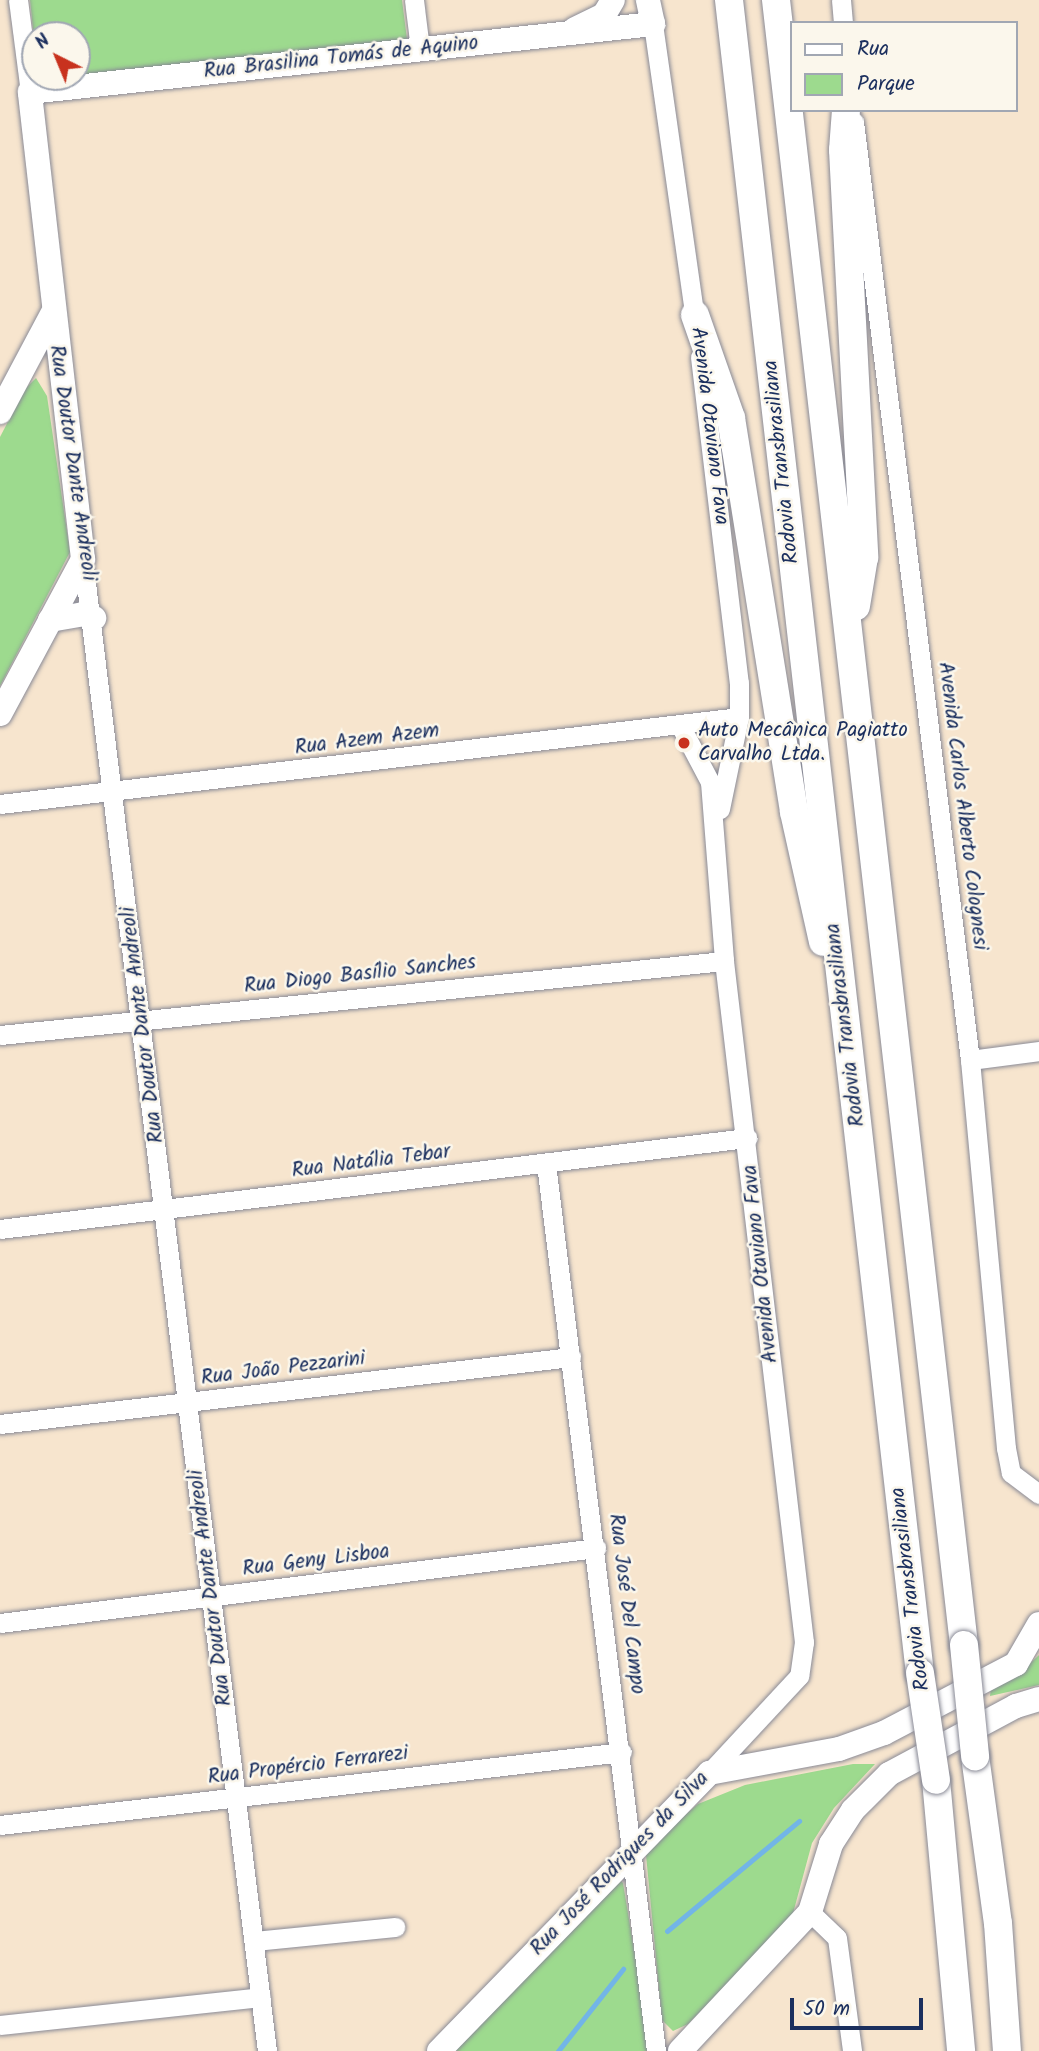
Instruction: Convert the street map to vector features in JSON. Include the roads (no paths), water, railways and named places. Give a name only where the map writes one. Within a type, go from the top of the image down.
[{"type":"highway","name":"Rodovia Transbrasiliana","points":[[729,0],[920,1673],[936,1780],[961,2051]]},
{"type":"highway","points":[[776,0],[975,1756],[998,1923],[1007,2051]]},
{"type":"highway","points":[[846,112],[843,150],[864,557],[850,640]]},
{"type":"highway","points":[[695,315],[731,418],[794,812],[815,920],[843,1000]]},
{"type":"main road","points":[[562,35],[604,15],[612,0]]},
{"type":"main road","points":[[598,32],[616,23],[637,0]]},
{"type":"main road","name":"Avenida Otaviano Fava","points":[[648,0],[653,24]]},
{"type":"main road","name":"Rua Brasilina Tomás de Aquino","points":[[30,93],[653,24]]},
{"type":"main road","name":"Rua Doutor Dante Andreoli","points":[[30,93],[52,314],[83,559]]},
{"type":"main road","points":[[0,411],[52,314]]},
{"type":"main road","points":[[0,714],[83,559]]},
{"type":"main road","points":[[50,620],[83,614],[94,618]]},
{"type":"main road","points":[[709,1773],[839,1749],[884,1733],[1017,1664],[1039,1624]]},
{"type":"main road","points":[[680,2051],[810,1912],[831,1844],[852,1810],[889,1774],[1016,1706],[1039,1699]]},
{"type":"main road","name":"Rua José Rodrigues da Silva","points":[[439,2051],[709,1773]]},
{"type":"street","name":"Rua Doutor Dante Andreoli","points":[[19,0],[30,93]]},
{"type":"street","points":[[414,0],[420,49]]},
{"type":"street","points":[[841,0],[843,21]]},
{"type":"street","name":"Avenida Otaviano Fava","points":[[653,24],[695,315],[726,559],[739,717],[715,852]]},
{"type":"street","name":"Avenida Carlos Alberto Colognesi","points":[[852,112],[970,1060],[1006,1448],[1011,1473],[1039,1494]]},
{"type":"street","name":"Rua Doutor Dante Andreoli","points":[[83,559],[94,618],[116,791],[267,2051]]},
{"type":"street","name":"Rua Azem Azem","points":[[0,804],[681,727],[739,717]]},
{"type":"street","name":"Avenida Otaviano Fava","points":[[681,727],[710,782],[724,961],[747,1138],[804,1642],[799,1676]]},
{"type":"street","name":"Rua Diogo Basílio Sanches","points":[[0,1035],[724,961]]},
{"type":"street","points":[[970,1060],[1039,1051]]},
{"type":"street","name":"Rua Natália Tebar","points":[[0,1229],[747,1138]]},
{"type":"street","name":"Rua José Del Campo","points":[[547,1164],[635,1850],[656,2051]]},
{"type":"street","name":"Rua João Pezzarini","points":[[0,1424],[189,1404],[571,1357]]},
{"type":"street","name":"Rua Geny Lisboa","points":[[0,1623],[596,1548]]},
{"type":"street","name":"Rua José Rodrigues da Silva","points":[[709,1773],[799,1676]]},
{"type":"street","name":"Rua Propércio Ferrarezi","points":[[0,1825],[622,1752]]},
{"type":"street","points":[[810,1912],[837,1938],[852,2051]]},
{"type":"street","points":[[254,1941],[395,1927]]},
{"type":"street","points":[[0,2025],[260,1997]]},
{"type":"waterway","points":[[667,1931],[799,1821]]},
{"type":"waterway","points":[[558,2051],[623,1969]]},
{"type":"place","name":"Auto Mecânica Pagiatto Carvalho Ltda.","points":[[684,743]]}]
